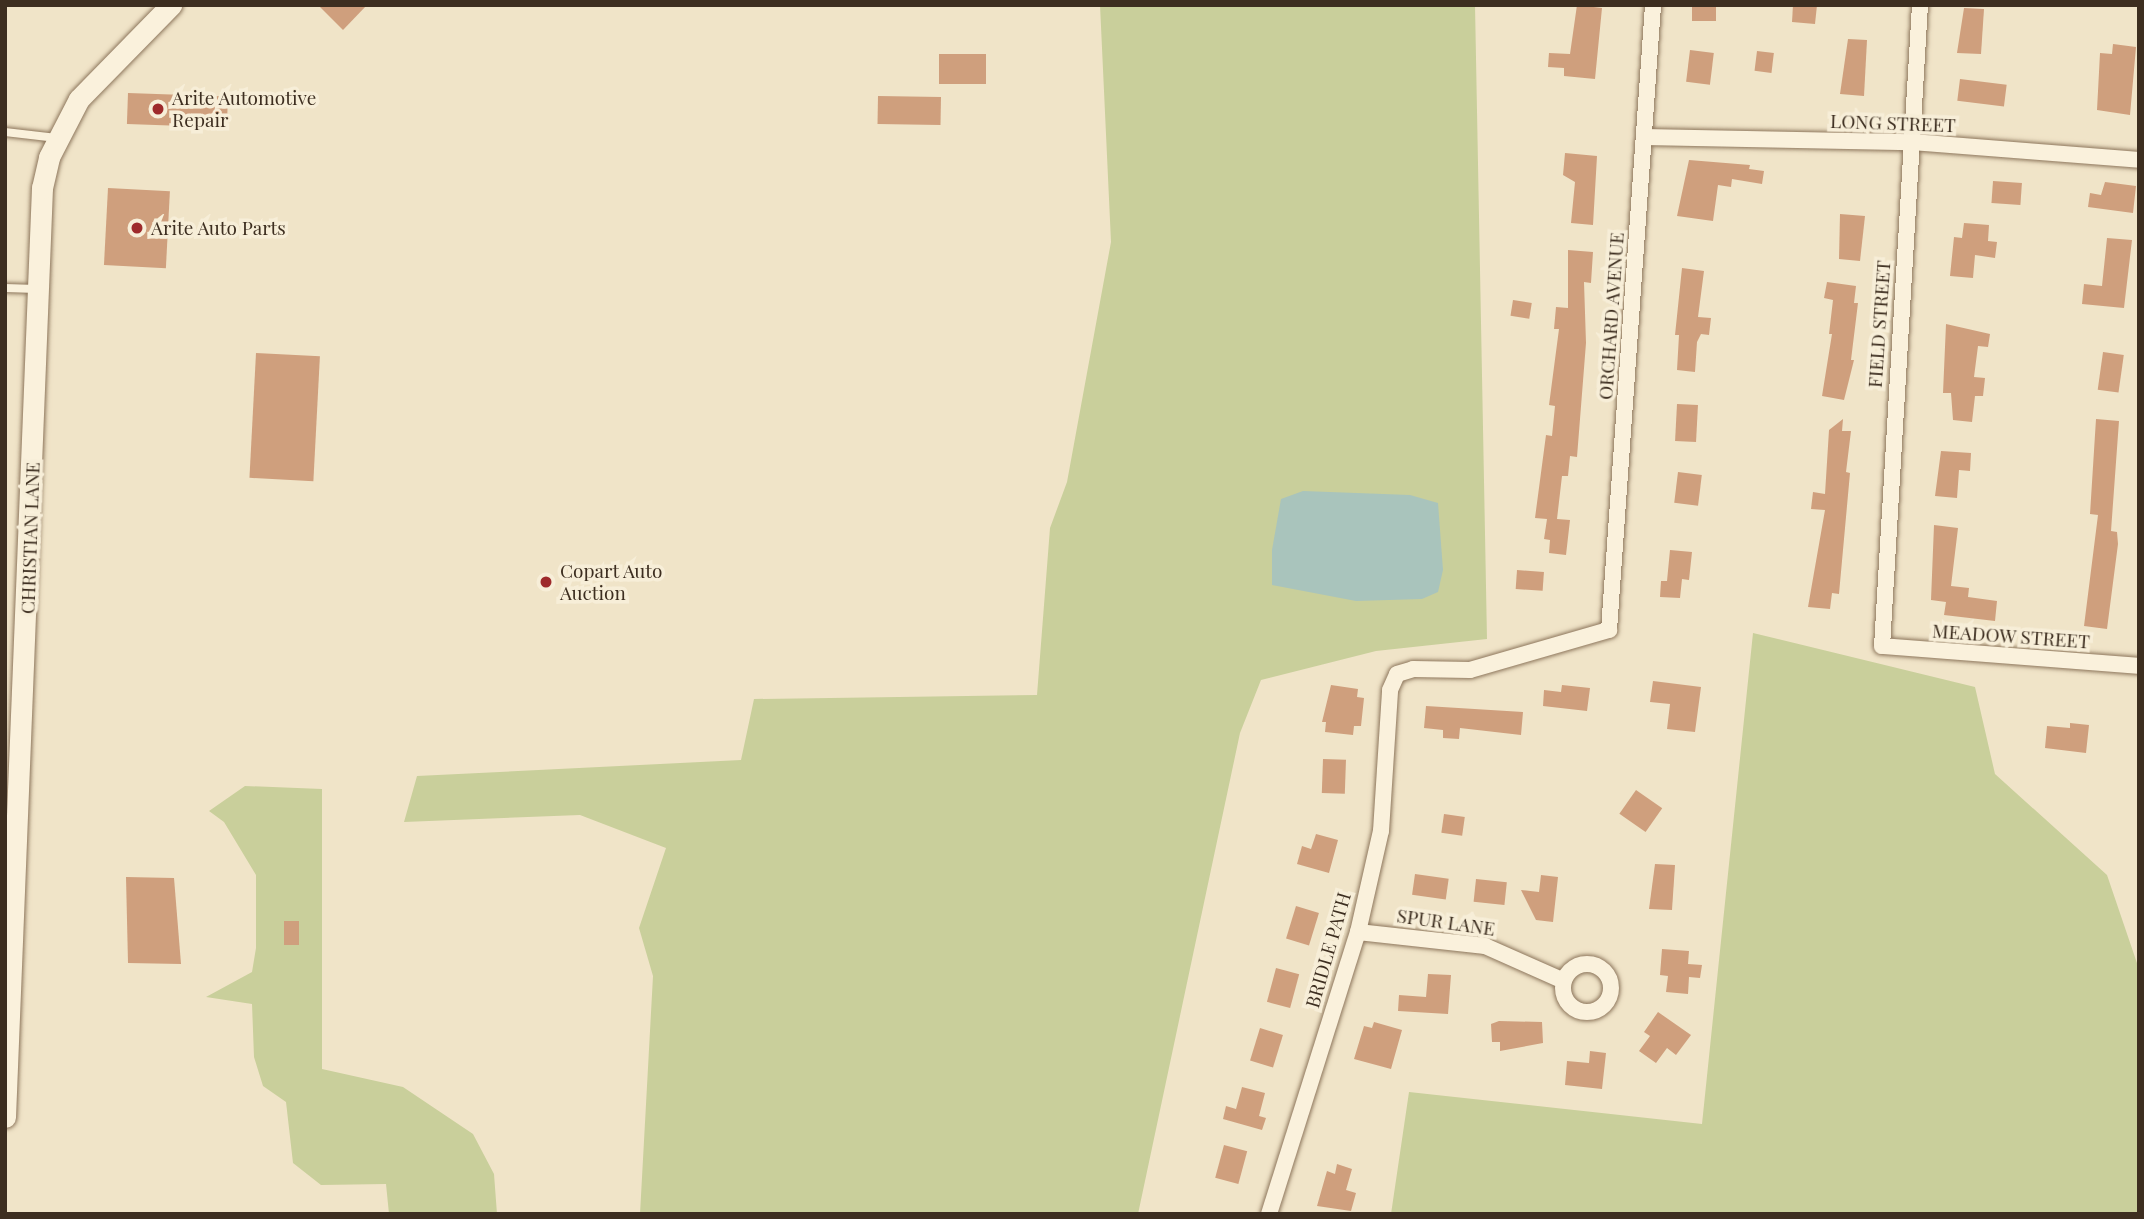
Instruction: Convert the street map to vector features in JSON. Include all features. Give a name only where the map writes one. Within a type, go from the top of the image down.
[{"type":"main road","name":"CHRISTIAN LANE","points":[[5,1116],[42,188],[57,138],[79,99],[171,5]]},
{"type":"street","name":"ORCHARD AVENUE","points":[[1390,690],[1397,674],[1405,670],[1471,670],[1609,630],[1653,5]]},
{"type":"street","name":"FIELD STREET","points":[[1882,646],[1920,5]]},
{"type":"street","name":"LONG STREET","points":[[1644,137],[1912,142],[2139,160]]},
{"type":"street","name":"MEADOW STREET","points":[[1882,646],[2139,666]]},
{"type":"street","name":"BRIDLE PATH","points":[[1269,1214],[1357,932],[1381,831],[1390,690]]},
{"type":"street","name":"SPUR LANE","points":[[1357,932],[1485,946],[1564,981]]},
{"type":"lane","points":[[5,132],[57,138]]},
{"type":"lane","points":[[5,289],[37,289]]},
{"type":"green space","points":[[1100,5],[1475,5],[1487,639],[1376,651],[1261,680],[1240,733],[1138,1214],[640,1214],[653,976],[639,928],[666,848],[580,815],[404,822],[417,776],[741,760],[754,699],[1037,695],[1050,528],[1067,482],[1111,242]]},
{"type":"green space","points":[[1753,633],[1975,687],[1995,774],[2107,875],[2139,969],[2139,1214],[1391,1214],[1409,1092],[1702,1124]]},
{"type":"green space","points":[[245,786],[322,789],[322,1069],[403,1087],[473,1134],[494,1174],[497,1214],[389,1214],[386,1184],[321,1185],[293,1163],[286,1102],[263,1086],[254,1057],[252,1004],[206,997],[252,972],[256,948],[256,875],[224,822],[209,811]]},
{"type":"water","points":[[1303,491],[1410,495],[1438,503],[1443,570],[1438,592],[1422,599],[1356,601],[1272,585],[1272,550],[1281,499]]},
{"type":"building","points":[[318,5],[367,5],[343,30]]},
{"type":"building","points":[[1577,5],[1602,8],[1595,79],[1564,76],[1564,68],[1548,67],[1549,53],[1570,54]]},
{"type":"building","points":[[1692,5],[1716,5],[1716,21],[1692,21]]},
{"type":"building","points":[[1793,5],[1817,5],[1815,24],[1792,22]]},
{"type":"building","points":[[1964,8],[1984,9],[1981,54],[1957,53]]},
{"type":"building","points":[[1848,39],[1867,40],[1864,96],[1840,94]]},
{"type":"building","points":[[2113,44],[2136,47],[2130,115],[2097,110],[2100,53],[2112,54]]},
{"type":"building","points":[[1690,50],[1714,53],[1710,85],[1686,82]]},
{"type":"building","points":[[1757,51],[1774,53],[1771,73],[1755,71]]},
{"type":"building","points":[[939,54],[986,54],[986,84],[939,84]]},
{"type":"building","points":[[1960,79],[2007,85],[2004,107],[1957,101]]},
{"type":"building","points":[[128,93],[228,96],[227,127],[127,124]]},
{"type":"building","points":[[878,96],[941,97],[941,125],[878,124]]},
{"type":"building","points":[[1565,153],[1597,156],[1593,225],[1571,223],[1575,182],[1563,175]]},
{"type":"building","points":[[1689,160],[1750,165],[1749,169],[1764,171],[1762,184],[1732,179],[1731,187],[1718,185],[1713,221],[1677,216]]},
{"type":"building","points":[[1993,181],[2022,183],[2020,205],[1991,203]]},
{"type":"building","points":[[2105,182],[2136,186],[2133,213],[2088,207],[2090,193],[2101,195]]},
{"type":"building","name":"Arite Auto Parts","points":[[108,188],[170,191],[166,268],[104,265]]},
{"type":"building","points":[[1840,214],[1865,216],[1860,261],[1839,259]]},
{"type":"building","points":[[1964,223],[1989,225],[1988,241],[1997,242],[1995,258],[1975,255],[1973,278],[1950,276],[1954,237],[1962,238]]},
{"type":"building","points":[[2107,238],[2132,240],[2124,308],[2082,304],[2084,284],[2102,286]]},
{"type":"building","points":[[1568,250],[1593,252],[1591,283],[1584,282],[1586,343],[1577,457],[1570,456],[1568,476],[1562,476],[1557,519],[1570,520],[1566,555],[1549,553],[1550,540],[1544,539],[1547,519],[1535,518],[1546,435],[1552,436],[1555,406],[1549,405],[1559,329],[1554,329],[1556,307],[1568,308]]},
{"type":"building","points":[[1682,268],[1704,271],[1698,317],[1711,318],[1709,335],[1701,334],[1697,342],[1695,372],[1677,370],[1679,335],[1675,335]]},
{"type":"building","points":[[1827,282],[1856,286],[1854,303],[1858,303],[1851,360],[1854,360],[1844,400],[1822,396],[1832,334],[1829,334],[1833,300],[1824,298]]},
{"type":"building","points":[[1513,300],[1532,303],[1529,319],[1510,316]]},
{"type":"building","points":[[1946,324],[1990,334],[1988,347],[1978,346],[1974,377],[1985,378],[1983,396],[1975,396],[1972,422],[1953,420],[1951,393],[1943,393]]},
{"type":"building","points":[[2103,352],[2124,355],[2119,393],[2098,390]]},
{"type":"building","points":[[256,353],[320,356],[313,481],[249,478]]},
{"type":"building","points":[[1677,404],[1698,405],[1696,442],[1675,441]]},
{"type":"building","points":[[1843,419],[1842,431],[1851,431],[1839,594],[1832,593],[1830,609],[1808,607],[1825,510],[1811,509],[1813,492],[1825,494],[1829,430]]},
{"type":"building","points":[[2096,419],[2119,421],[2111,531],[2117,532],[2118,544],[2107,629],[2084,626],[2098,515],[2090,514]]},
{"type":"building","points":[[1941,451],[1971,453],[1970,471],[1959,470],[1957,498],[1935,496]]},
{"type":"building","points":[[1678,472],[1702,475],[1698,506],[1674,503]]},
{"type":"building","points":[[1934,525],[1958,528],[1951,586],[1969,588],[1968,597],[1997,601],[1995,621],[1944,615],[1946,602],[1931,600]]},
{"type":"building","points":[[1670,550],[1692,552],[1689,580],[1682,579],[1680,598],[1660,597],[1661,581],[1667,581]]},
{"type":"building","points":[[1517,570],[1544,572],[1543,591],[1516,589]]},
{"type":"building","points":[[1653,681],[1701,687],[1695,732],[1667,729],[1670,704],[1650,702]]},
{"type":"building","points":[[1331,685],[1358,689],[1357,697],[1364,698],[1361,726],[1354,726],[1353,735],[1325,732],[1326,722],[1322,722]]},
{"type":"building","points":[[1562,685],[1590,688],[1587,711],[1543,706],[1544,690],[1561,692]]},
{"type":"building","points":[[1426,706],[1523,712],[1521,735],[1460,728],[1459,739],[1443,738],[1443,730],[1424,728]]},
{"type":"building","points":[[2070,723],[2089,725],[2086,753],[2045,748],[2047,726],[2070,728]]},
{"type":"building","points":[[1323,759],[1346,760],[1345,794],[1322,793]]},
{"type":"building","points":[[1636,790],[1662,808],[1646,832],[1619,814]]},
{"type":"building","points":[[1444,814],[1465,817],[1462,836],[1441,833]]},
{"type":"building","points":[[1316,834],[1338,840],[1329,873],[1297,864],[1302,846],[1311,849]]},
{"type":"building","points":[[1655,864],[1675,865],[1672,910],[1649,909]]},
{"type":"building","points":[[1415,874],[1449,879],[1446,900],[1412,895]]},
{"type":"building","points":[[1541,875],[1558,877],[1553,922],[1536,920],[1521,890],[1539,892]]},
{"type":"building","points":[[126,877],[174,878],[181,964],[128,963]]},
{"type":"building","points":[[1476,879],[1507,882],[1504,905],[1474,902]]},
{"type":"building","points":[[1296,906],[1319,913],[1309,946],[1286,939]]},
{"type":"building","points":[[284,921],[299,921],[299,945],[284,945]]},
{"type":"building","points":[[1662,949],[1689,951],[1688,964],[1702,965],[1700,978],[1689,977],[1688,994],[1666,992],[1668,976],[1660,975]]},
{"type":"building","points":[[1276,968],[1299,974],[1290,1008],[1267,1002]]},
{"type":"building","points":[[1428,974],[1451,975],[1448,1014],[1398,1011],[1399,995],[1426,997]]},
{"type":"building","points":[[1658,1012],[1691,1035],[1676,1055],[1667,1048],[1656,1063],[1639,1051],[1650,1036],[1644,1032]]},
{"type":"building","points":[[1499,1021],[1542,1022],[1543,1043],[1500,1051],[1500,1042],[1492,1042],[1491,1024]]},
{"type":"building","points":[[1374,1022],[1402,1030],[1391,1069],[1354,1059],[1364,1026],[1372,1028]]},
{"type":"building","points":[[1260,1028],[1283,1035],[1273,1068],[1250,1061]]},
{"type":"building","points":[[1590,1051],[1606,1053],[1602,1089],[1565,1085],[1567,1061],[1589,1063]]},
{"type":"building","points":[[1242,1087],[1265,1093],[1259,1116],[1266,1118],[1262,1130],[1223,1119],[1226,1106],[1236,1109]]},
{"type":"building","points":[[1224,1145],[1247,1151],[1238,1184],[1215,1178]]},
{"type":"building","points":[[1337,1164],[1352,1169],[1346,1190],[1356,1193],[1351,1211],[1317,1206],[1327,1171],[1335,1174]]},
{"type":"place","name":"Arite Automotive Repair","points":[[158,109]]},
{"type":"place","name":"Arite Auto Parts","points":[[137,228]]},
{"type":"place","name":"Copart Auto Auction","points":[[546,582]]}]
